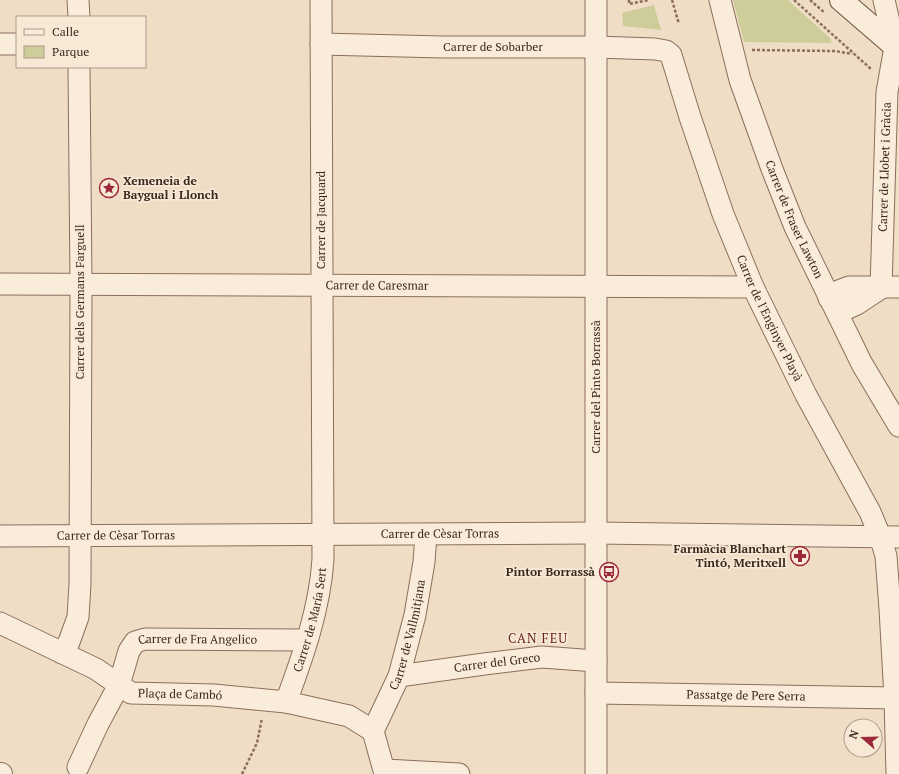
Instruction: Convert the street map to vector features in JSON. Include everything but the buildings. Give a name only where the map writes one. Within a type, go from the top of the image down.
[{"type":"main road","points":[[841,0],[898,48]]},
{"type":"street","points":[[78,0],[78,16]]},
{"type":"street","name":"Carrer de Jacquard","points":[[321,0],[323,535]]},
{"type":"street","name":"Carrer del Pinto Borrassà","points":[[596,0],[596,774]]},
{"type":"street","name":"Carrer de Fraser Lawton","points":[[720,0],[740,80],[772,169],[795,226],[862,364],[899,426]]},
{"type":"street","points":[[884,0],[898,48]]},
{"type":"street","points":[[0,44],[16,44]]},
{"type":"street","name":"Carrer de Sobarber","points":[[321,44],[442,47],[596,47],[655,49],[666,51]]},
{"type":"street","name":"Carrer de Llobet i Gràcia","points":[[890,288],[885,118],[888,84],[898,48]]},
{"type":"street","name":"Carrer de l'Enginyer Playà","points":[[666,51],[673,59],[690,117],[723,214],[753,287],[806,395],[870,512],[890,537],[886,556],[895,698],[897,774]]},
{"type":"street","name":"Carrer dels Germans Farguell","points":[[62,653],[69,642],[78,616],[80,584],[81,284],[79,68]]},
{"type":"street","name":"Carrer de Caresmar","points":[[0,284],[753,287]]},
{"type":"street","points":[[829,298],[836,292],[849,287],[890,288]]},
{"type":"street","name":"Carrer de Cèsar Torras","points":[[0,536],[596,534],[890,537]]},
{"type":"street","name":"Carrer de María Sert","points":[[286,702],[307,640],[322,580],[323,535]]},
{"type":"street","name":"Carrer de Vallmitjana","points":[[373,731],[399,676],[415,616],[424,562],[426,535]]},
{"type":"street","name":"Plaça de Cambó","points":[[0,623],[96,669],[131,693],[214,695],[286,702],[349,716],[373,731]]},
{"type":"street","name":"Carrer de Fra Angelico","points":[[119,685],[129,651],[134,642],[145,639],[307,640]]},
{"type":"street","name":"Carrer del Greco","points":[[399,676],[542,657],[596,661]]},
{"type":"street","points":[[76,771],[98,724],[119,685]]},
{"type":"street","name":"Passatge de Pere Serra","points":[[596,692],[895,698]]},
{"type":"street","points":[[373,731],[385,772],[459,774]]},
{"type":"path","points":[[629,2],[649,0]]},
{"type":"path","points":[[672,0],[679,24]]},
{"type":"path","points":[[794,0],[888,84]]},
{"type":"path","points":[[732,49],[835,51],[853,54]]},
{"type":"path","points":[[242,774],[257,742],[265,700]]},
{"type":"green space","points":[[733,0],[788,0],[830,38],[832,43],[744,42]]},
{"type":"green space","points":[[654,5],[661,30],[623,26],[622,13]]},
{"type":"place","name":"Xemeneia de Baygual i Llonch","points":[[109,188]]},
{"type":"place","name":"Farmàcia Blanchart Tintó, Meritxell","points":[[800,556]]},
{"type":"place","name":"Pintor Borrassà","points":[[609,572]]},
{"type":"district","name":"CAN FEU","points":[[538,638]]}]
